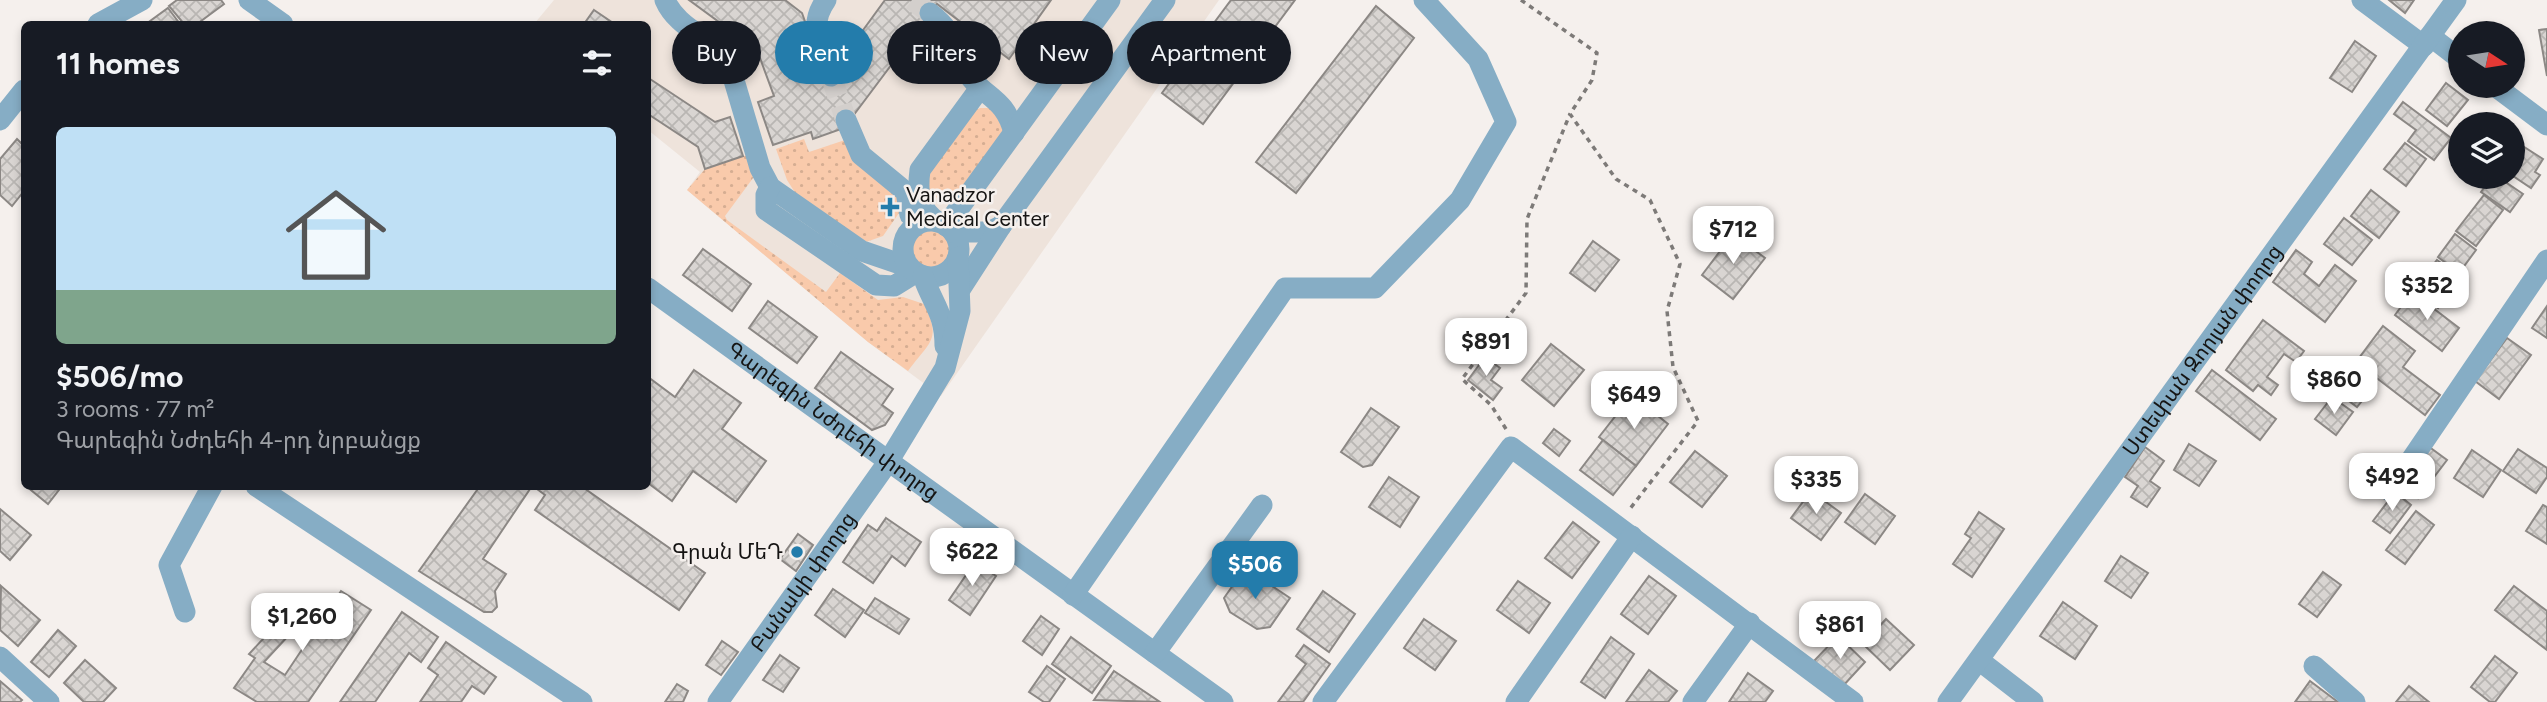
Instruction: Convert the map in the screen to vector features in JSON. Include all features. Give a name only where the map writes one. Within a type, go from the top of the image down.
[{"type":"street","points":[[104,21],[142,0]]},
{"type":"street","points":[[249,0],[279,21]]},
{"type":"street","points":[[665,0],[672,15],[719,49],[729,60],[760,168],[770,187],[862,251],[916,272],[932,277],[948,271],[958,257]]},
{"type":"street","points":[[816,21],[826,0]]},
{"type":"street","points":[[946,227],[1110,0]]},
{"type":"street","points":[[961,288],[1001,226],[1165,0]]},
{"type":"street","points":[[1073,594],[1285,288],[1375,288],[1460,200],[1480,167],[1506,122],[1478,59],[1424,0]]},
{"type":"street","points":[[2362,0],[2448,53]]},
{"type":"street","name":"Ստեփան Զորյան փողոց","points":[[1948,702],[2456,0]]},
{"type":"street","points":[[930,13],[947,26],[964,68],[980,88],[1002,104],[1019,107],[1035,103]]},
{"type":"street","points":[[961,288],[959,248],[946,227],[927,215],[921,203],[918,186],[920,170],[980,88]]},
{"type":"street","points":[[0,120],[21,94]]},
{"type":"street","points":[[2511,98],[2547,125]]},
{"type":"street","points":[[1002,104],[1014,133]]},
{"type":"street","points":[[846,120],[861,155],[906,192],[911,219],[903,250],[945,326],[945,368]]},
{"type":"street","points":[[908,234],[921,223],[989,232],[1001,226]]},
{"type":"street","points":[[2390,491],[2547,260]]},
{"type":"street","name":"Բանակի փողոց","points":[[718,702],[888,463],[945,368],[955,339],[961,288]]},
{"type":"street","name":"Գարեգին Նժդեհի փողոց","points":[[651,290],[1223,702]]},
{"type":"street","points":[[1323,702],[1508,451],[1625,531],[1853,702]]},
{"type":"street","points":[[186,612],[169,565],[210,490]]},
{"type":"street","points":[[262,490],[582,702]]},
{"type":"street","points":[[1154,653],[1262,505]]},
{"type":"street","points":[[1516,702],[1625,531]]},
{"type":"street","points":[[1693,702],[1750,623]]},
{"type":"street","points":[[0,657],[49,702]]},
{"type":"street","points":[[1980,660],[2034,702]]},
{"type":"street","points":[[2314,666],[2356,702]]},
{"type":"path","points":[[1508,451],[1510,435],[1491,405],[1462,379],[1526,293],[1527,219],[1570,114],[1592,80],[1597,53],[1521,0]]},
{"type":"path","points":[[1570,114],[1616,179],[1650,200],[1680,264],[1667,311],[1673,367],[1698,421],[1625,531]]},
{"type":"shaded area","name":"Vanadzor Medical Center","points":[[554,0],[1219,0],[1204,21],[1127,21],[1127,84],[1160,84],[941,396],[868,342],[687,190],[700,172],[651,132],[651,21],[536,21]]},
{"type":"shaded area","points":[[993,108],[1004,132],[953,199],[938,199],[927,188],[929,173],[974,111]]},
{"type":"shaded area","points":[[804,139],[809,152],[845,140],[897,193],[899,213],[883,236],[866,242],[796,194],[787,180],[776,149]]},
{"type":"shaded area","points":[[750,154],[756,174],[725,216],[727,220],[826,292],[840,273],[878,300],[903,297],[924,304],[933,333],[931,340],[908,371],[868,342],[687,190],[705,169]]},
{"type":"shaded area","points":[[931,229],[945,235],[951,249],[945,263],[931,269],[917,263],[911,249],[917,235]]},
{"type":"building","points":[[177,0],[221,0],[224,4],[201,21],[182,21],[169,6]]},
{"type":"building","points":[[689,0],[785,0],[802,13],[805,21],[775,21],[775,84],[873,84],[873,21],[870,21],[885,0],[1051,0],[1036,21],[1015,21],[1015,51],[1009,59],[1001,53],[1001,21],[959,21],[937,4],[924,21],[887,21],[887,71],[844,128],[813,139],[811,132],[773,145],[758,102],[774,96],[761,61],[761,21],[718,21]]},
{"type":"building","points":[[1231,0],[1295,0],[1279,21],[1215,21]]},
{"type":"building","points":[[2389,0],[2414,0],[2405,13]]},
{"type":"building","points":[[1376,6],[1414,38],[1296,193],[1256,162]]},
{"type":"building","points":[[168,8],[178,21],[150,21]]},
{"type":"building","points":[[594,10],[610,21],[586,21]]},
{"type":"building","points":[[2547,29],[2547,76],[2539,30]]},
{"type":"building","points":[[2355,41],[2376,56],[2352,92],[2330,78]]},
{"type":"building","points":[[651,80],[715,122],[730,117],[743,156],[705,169],[698,147],[651,116]]},
{"type":"building","points":[[2446,83],[2448,98],[2468,100],[2458,112],[2448,112],[2447,126],[2426,110]]},
{"type":"building","points":[[1169,84],[1233,84],[1203,124],[1162,93]]},
{"type":"building","points":[[2403,102],[2448,136],[2448,142],[2434,160],[2408,141],[2416,130],[2394,114]]},
{"type":"building","points":[[17,139],[21,143],[21,195],[12,206],[0,195],[0,159]]},
{"type":"building","points":[[2405,143],[2426,159],[2406,186],[2384,169]]},
{"type":"building","points":[[2525,147],[2543,159],[2535,172],[2540,175],[2531,188],[2525,184]]},
{"type":"building","points":[[2483,189],[2516,189],[2523,194],[2510,212],[2481,192]]},
{"type":"building","points":[[2371,190],[2399,212],[2379,238],[2351,216]]},
{"type":"building","points":[[2484,195],[2503,210],[2476,246],[2456,231]]},
{"type":"building","points":[[2344,218],[2372,240],[2352,265],[2324,244]]},
{"type":"building","points":[[1733,234],[1765,258],[1733,299],[1702,275]]},
{"type":"building","points":[[2455,234],[2476,250],[2459,273],[2438,257]]},
{"type":"building","points":[[1593,241],[1619,260],[1595,291],[1570,273]]},
{"type":"building","points":[[703,249],[751,284],[732,311],[683,275]]},
{"type":"building","points":[[2296,250],[2312,262],[2304,274],[2319,286],[2335,265],[2356,281],[2325,322],[2273,282]]},
{"type":"building","points":[[2437,260],[2461,278],[2438,308],[2414,290]]},
{"type":"building","points":[[2412,292],[2459,328],[2442,351],[2395,315]]},
{"type":"building","points":[[768,301],[817,337],[797,363],[749,328]]},
{"type":"building","points":[[2547,306],[2547,338],[2532,328]]},
{"type":"building","points":[[2263,320],[2304,351],[2296,362],[2284,354],[2267,377],[2278,385],[2271,395],[2258,385],[2253,391],[2226,370]]},
{"type":"building","points":[[2383,326],[2415,351],[2403,367],[2440,395],[2425,415],[2374,376],[2371,379],[2353,366]]},
{"type":"building","points":[[2507,338],[2531,355],[2499,399],[2475,381]]},
{"type":"building","points":[[1551,344],[1584,370],[1554,406],[1522,380]]},
{"type":"building","points":[[841,352],[893,389],[882,405],[893,413],[885,425],[872,430],[815,388]]},
{"type":"building","points":[[1485,357],[1500,368],[1491,380],[1502,388],[1493,400],[1468,380]]},
{"type":"building","points":[[694,370],[741,403],[722,429],[766,461],[736,502],[693,471],[672,501],[651,485],[651,379],[675,397]]},
{"type":"building","points":[[2212,370],[2276,419],[2260,440],[2196,391]]},
{"type":"building","points":[[2345,373],[2369,392],[2357,407],[2333,389]]},
{"type":"building","points":[[1632,395],[1668,424],[1636,466],[1599,437]]},
{"type":"building","points":[[2332,397],[2353,412],[2336,435],[2315,419]]},
{"type":"building","points":[[1371,408],[1399,427],[1372,465],[1363,467],[1341,452]]},
{"type":"building","points":[[1554,429],[1570,441],[1559,456],[1543,443]]},
{"type":"building","points":[[1603,440],[1636,466],[1613,495],[1580,470]]},
{"type":"building","points":[[2189,444],[2216,461],[2199,486],[2174,470]]},
{"type":"building","points":[[2428,446],[2447,460],[2418,498],[2399,484]]},
{"type":"building","points":[[2145,447],[2164,461],[2150,481],[2160,488],[2147,507],[2131,497],[2138,486],[2125,477]]},
{"type":"building","points":[[2518,449],[2547,468],[2547,477],[2536,493],[2503,471]]},
{"type":"building","points":[[2472,450],[2501,470],[2483,497],[2454,478]]},
{"type":"building","points":[[1695,451],[1727,476],[1702,507],[1670,482]]},
{"type":"building","points":[[1389,477],[1419,497],[1400,527],[1369,507]]},
{"type":"building","points":[[31,490],[59,490],[48,504]]},
{"type":"building","points":[[477,490],[529,490],[483,559],[506,574],[495,591],[497,607],[492,612],[484,612],[419,571]]},
{"type":"building","points":[[538,490],[587,490],[705,573],[679,610],[535,510],[545,495]]},
{"type":"building","points":[[1811,491],[1841,513],[1821,540],[1791,518]]},
{"type":"building","points":[[2395,492],[2411,505],[2390,533],[2373,521]]},
{"type":"building","points":[[1865,494],[1895,516],[1875,544],[1845,522]]},
{"type":"building","points":[[2543,505],[2547,507],[2547,544],[2526,531]]},
{"type":"building","points":[[0,509],[31,535],[10,560],[0,551]]},
{"type":"building","points":[[2416,511],[2434,525],[2405,564],[2386,550]]},
{"type":"building","points":[[1979,512],[2004,529],[1972,577],[1953,564],[1971,538],[1965,534]]},
{"type":"building","points":[[886,518],[921,542],[905,566],[892,556],[873,583],[843,562],[868,525],[877,531]]},
{"type":"building","points":[[1573,522],[1599,542],[1572,578],[1545,558]]},
{"type":"building","name":"Գրան ՄեԴ","points":[[798,534],[813,545],[796,571],[780,559]]},
{"type":"building","points":[[2121,556],[2148,573],[2131,598],[2105,581]]},
{"type":"building","points":[[975,562],[996,576],[970,615],[949,600]]},
{"type":"building","points":[[1245,568],[1290,598],[1270,627],[1257,629],[1230,612],[1224,598]]},
{"type":"building","points":[[2323,572],[2341,585],[2317,617],[2299,604]]},
{"type":"building","points":[[1649,576],[1676,596],[1648,634],[1621,614]]},
{"type":"building","points":[[1518,581],[1550,603],[1529,633],[1497,610]]},
{"type":"building","points":[[1,586],[40,620],[18,646],[0,630]]},
{"type":"building","points":[[2514,586],[2547,611],[2547,650],[2495,610]]},
{"type":"building","points":[[833,589],[864,610],[845,637],[815,615]]},
{"type":"building","points":[[341,591],[371,610],[308,702],[257,702],[234,688],[255,658],[249,654],[301,598],[314,608],[264,662],[285,675]]},
{"type":"building","points":[[1323,591],[1355,614],[1329,652],[1297,629]]},
{"type":"building","points":[[875,598],[909,619],[899,634],[865,613]]},
{"type":"building","points":[[2063,602],[2097,626],[2075,659],[2040,636]]},
{"type":"building","points":[[402,612],[438,637],[421,662],[409,653],[375,702],[340,702]]},
{"type":"building","points":[[1041,616],[1059,629],[1042,655],[1023,641]]},
{"type":"building","points":[[1424,619],[1456,641],[1435,670],[1404,648]]},
{"type":"building","points":[[1886,619],[1914,645],[1890,670],[1863,644]]},
{"type":"building","points":[[58,630],[76,646],[49,677],[31,662]]},
{"type":"building","points":[[1838,636],[1865,662],[1842,687],[1814,661]]},
{"type":"building","points":[[1071,637],[1111,666],[1092,693],[1052,664]]},
{"type":"building","points":[[1611,637],[1634,654],[1605,698],[1581,682]]},
{"type":"building","points":[[722,641],[738,652],[721,675],[706,665]]},
{"type":"building","points":[[446,642],[496,677],[484,694],[472,686],[461,702],[420,702],[438,675],[428,668]]},
{"type":"building","points":[[1304,645],[1330,664],[1303,702],[1278,702],[1306,664],[1296,656]]},
{"type":"building","points":[[780,655],[799,668],[783,692],[763,680]]},
{"type":"building","points":[[2495,656],[2517,673],[2495,702],[2490,702],[2471,687]]},
{"type":"building","points":[[85,660],[116,688],[103,702],[84,702],[64,683]]},
{"type":"building","points":[[1047,666],[1065,679],[1049,702],[1044,702],[1029,692]]},
{"type":"building","points":[[1649,670],[1677,691],[1668,702],[1626,702]]},
{"type":"building","points":[[1114,671],[1160,702],[1094,700]]},
{"type":"building","points":[[1748,673],[1773,691],[1765,702],[1729,702]]},
{"type":"building","points":[[0,681],[22,700],[0,702]]},
{"type":"building","points":[[2310,681],[2338,702],[2295,702]]},
{"type":"building","points":[[677,684],[688,691],[683,702],[665,702]]},
{"type":"building","points":[[2409,686],[2429,702],[2396,702]]},
{"type":"tunnel","points":[[912,0],[930,13]]},
{"type":"tunnel","points":[[834,84],[846,120]]},
{"type":"place","name":"Vanadzor Medical Center","points":[[890,207]]},
{"type":"place","name":"Գրան ՄեԴ","points":[[797,552]]}]
